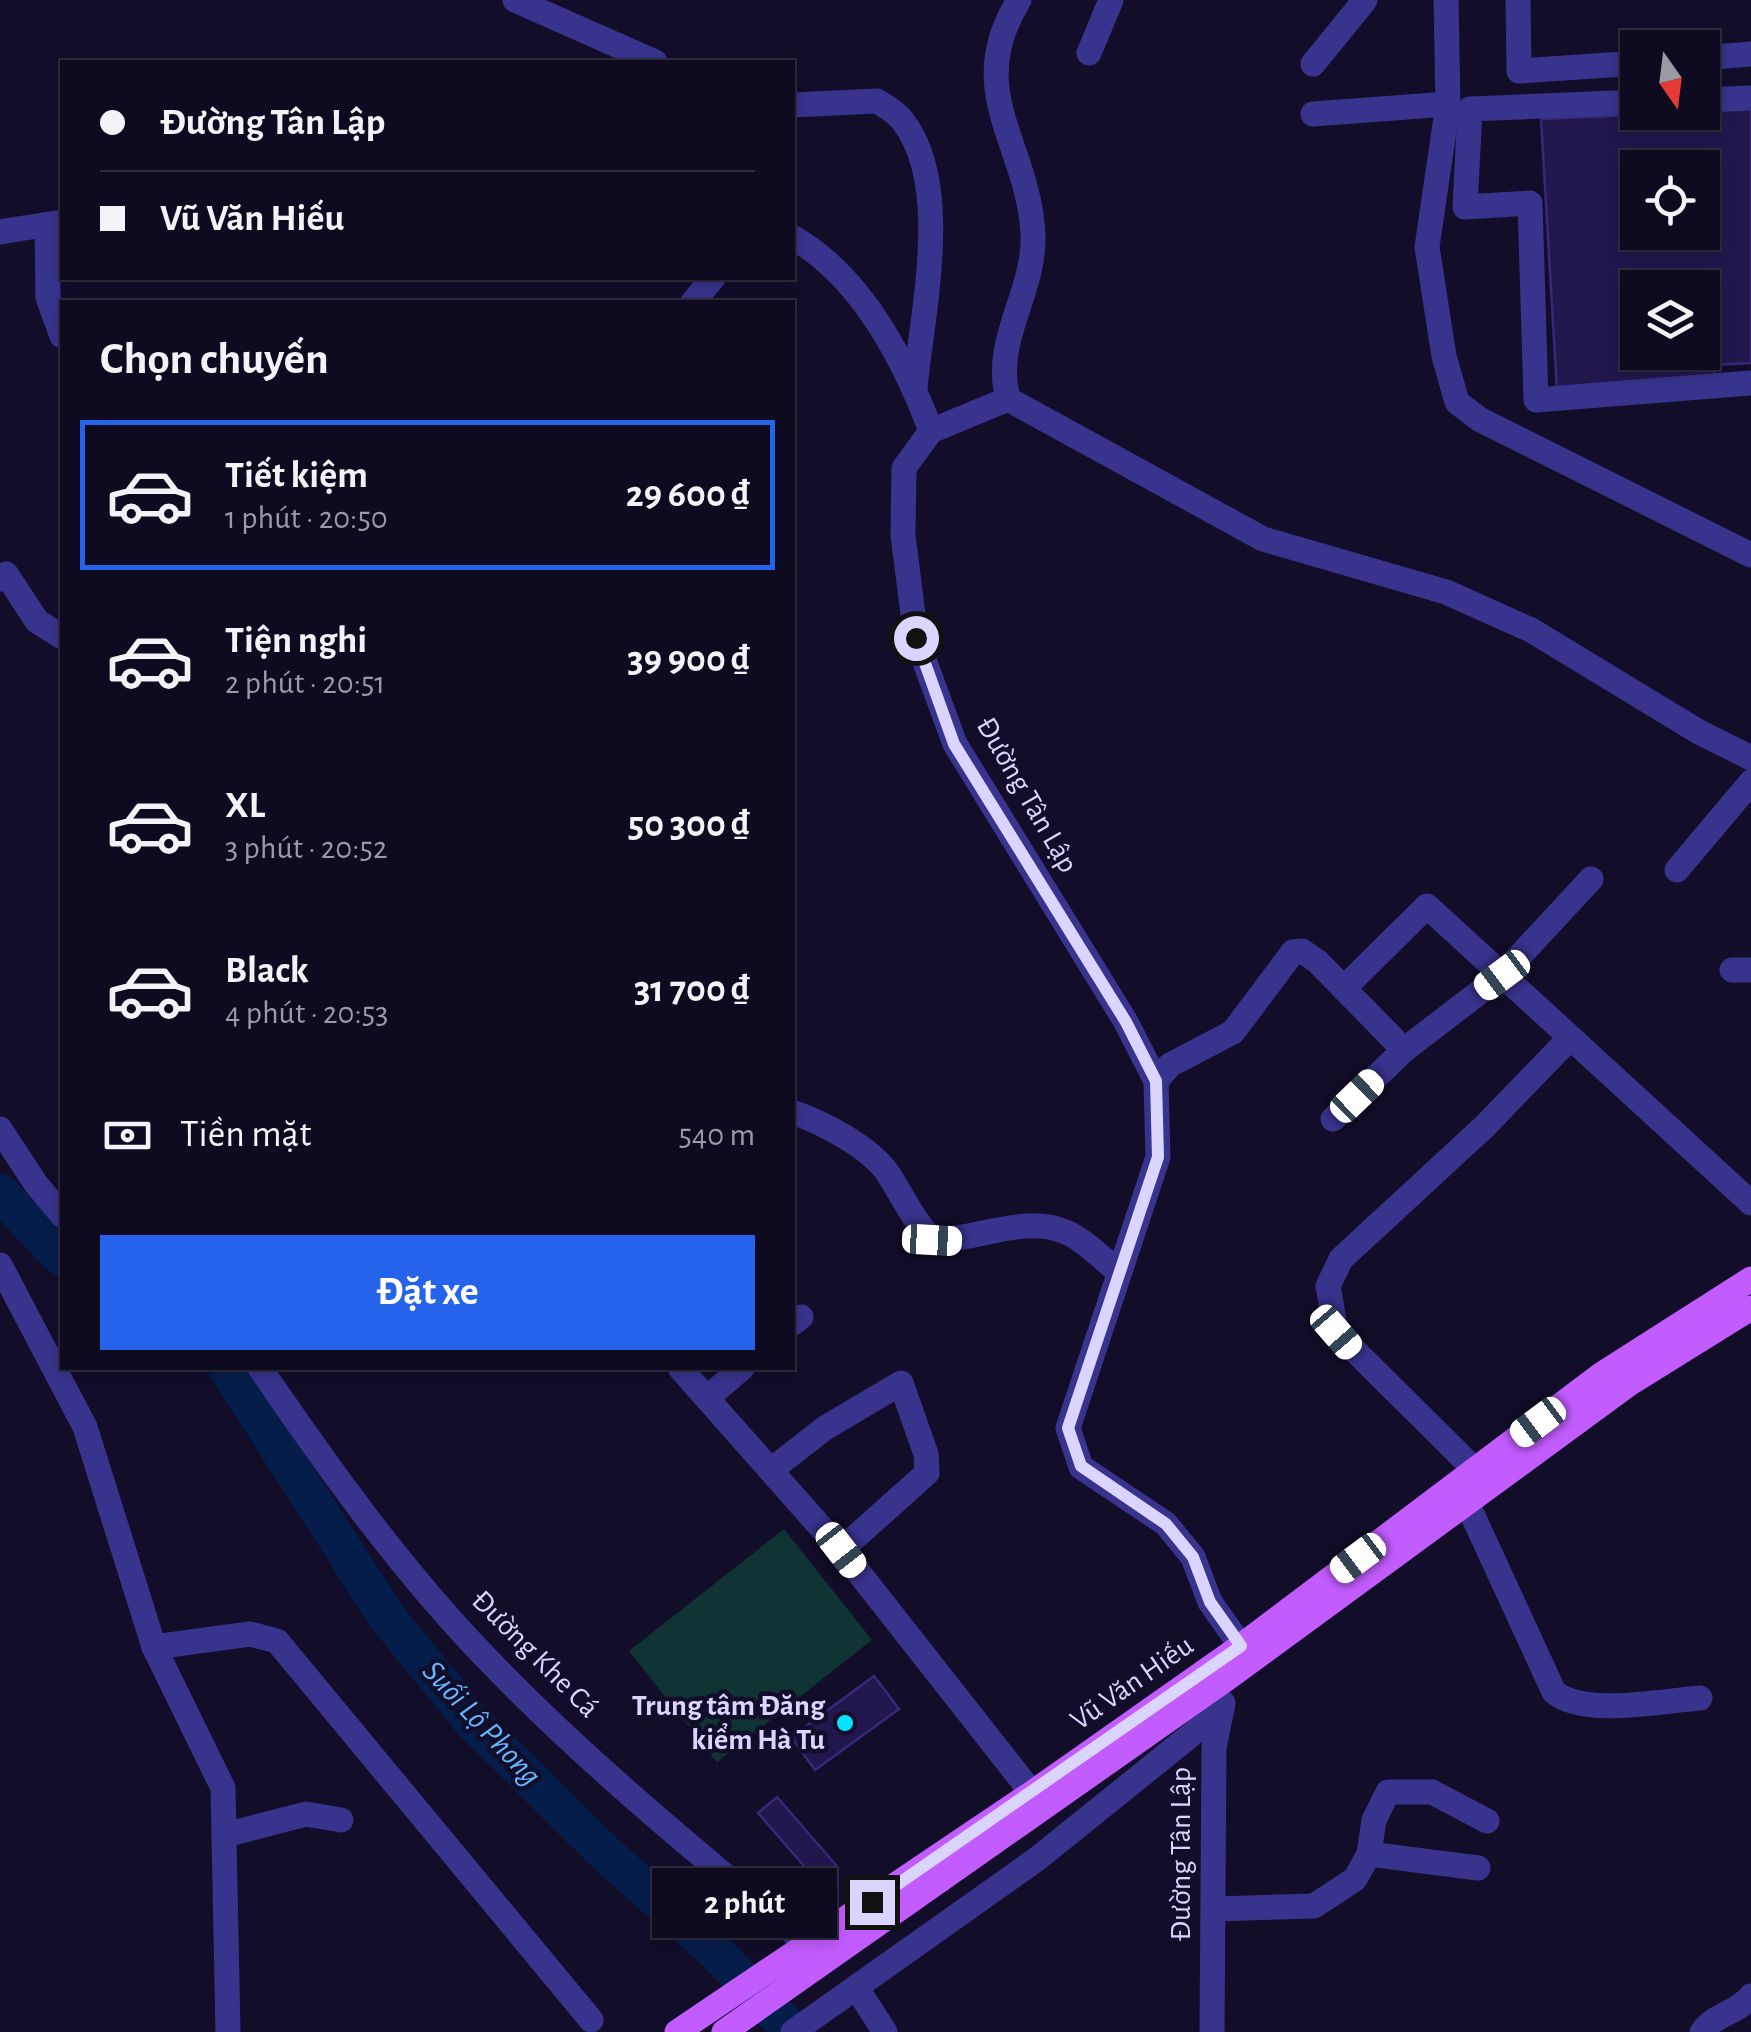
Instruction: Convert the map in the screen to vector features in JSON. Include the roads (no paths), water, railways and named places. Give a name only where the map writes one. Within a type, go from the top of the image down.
[{"type":"main road","name":"Vũ Văn Hiếu","points":[[677,2032],[1032,1793],[1241,1646],[1602,1374],[1751,1279]]},
{"type":"main road","name":"Vũ Văn Hiếu","points":[[724,2032],[1229,1677],[1629,1384],[1751,1308]]},
{"type":"street","points":[[516,0],[651,60]]},
{"type":"street","points":[[1018,0],[1001,32],[993,80],[1022,176],[1033,237],[1030,261],[1003,348],[1002,376],[1008,399],[1263,539],[1446,592],[1531,630],[1699,732],[1751,758]]},
{"type":"street","points":[[1089,53],[1112,0]]},
{"type":"street","points":[[1313,64],[1365,0]]},
{"type":"street","points":[[1446,0],[1448,104],[1427,248],[1444,356],[1457,402],[1479,419],[1751,555]]},
{"type":"street","points":[[1518,0],[1519,71],[1620,63]]},
{"type":"street","points":[[1720,57],[1751,54]]},
{"type":"street","points":[[1720,99],[1751,98]]},
{"type":"street","points":[[795,105],[878,100],[902,120],[919,156],[932,207],[915,388]]},
{"type":"street","points":[[1620,103],[1470,109],[1465,207],[1530,203],[1536,400],[1751,383]]},
{"type":"street","points":[[1313,114],[1448,104]]},
{"type":"street","points":[[0,232],[55,224],[48,298],[60,331]]},
{"type":"street","points":[[795,239],[843,276],[915,388],[931,431],[1008,399]]},
{"type":"street","points":[[695,300],[711,280]]},
{"type":"street","name":"Đường Tân Lập","points":[[931,431],[904,468],[903,536],[916,638],[954,744],[1126,1022],[1156,1081],[1158,1157],[1068,1428],[1081,1466],[1166,1524],[1193,1557],[1210,1602],[1241,1646]]},
{"type":"street","points":[[0,578],[6,574],[37,621],[60,636]]},
{"type":"street","points":[[1676,870],[1751,782]]},
{"type":"street","points":[[1333,1119],[1404,1050],[1502,975],[1591,879]]},
{"type":"street","points":[[1345,987],[1427,906],[1751,1203]]},
{"type":"street","points":[[1156,1081],[1170,1065],[1233,1032],[1293,952],[1310,956],[1404,1050]]},
{"type":"street","points":[[1475,1470],[1336,1332],[1328,1286],[1341,1259],[1485,1126],[1570,1038]]},
{"type":"street","points":[[795,1113],[829,1125],[888,1172],[901,1202],[932,1240],[959,1241],[1039,1224],[1066,1232],[1119,1272]]},
{"type":"street","points":[[0,1128],[36,1184],[60,1212]]},
{"type":"street","points":[[0,1266],[85,1427],[154,1647],[223,1788],[228,2032]]},
{"type":"street","name":"Đường Khe Cá","points":[[261,1370],[385,1543],[494,1667],[686,1842],[798,1952]]},
{"type":"street","points":[[682,1370],[841,1550],[1032,1793]]},
{"type":"street","points":[[707,1398],[740,1370]]},
{"type":"street","points":[[771,1470],[825,1428],[901,1382],[926,1454],[927,1473],[841,1550]]},
{"type":"street","points":[[1467,1503],[1554,1692],[1567,1702],[1586,1706],[1700,1698]]},
{"type":"street","points":[[154,1647],[250,1634],[277,1640],[591,2020]]},
{"type":"street","name":"Đường Tân Lập","points":[[1212,2032],[1214,1748],[1229,1677]]},
{"type":"street","points":[[793,2032],[1037,1860],[1222,1710]]},
{"type":"street","points":[[1214,1908],[1314,1906],[1355,1878],[1369,1854],[1374,1820],[1388,1792],[1432,1792],[1487,1821]]},
{"type":"street","points":[[225,1835],[306,1814],[341,1820]]},
{"type":"street","points":[[1369,1854],[1478,1868]]},
{"type":"street","points":[[856,1987],[885,2032]]},
{"type":"street","points":[[1702,2032],[1711,2019],[1741,2008],[1751,1996]]},
{"type":"waterway","name":"Suối Lộ Phong","points":[[0,1193],[60,1256]]},
{"type":"waterway","name":"Suối Lộ Phong","points":[[228,1370],[387,1617],[472,1721],[605,1853],[714,1950],[793,2032]]},
{"type":"place","name":"Trung tâm Đăng kiểm Hà Tu","points":[[845,1723]]}]
